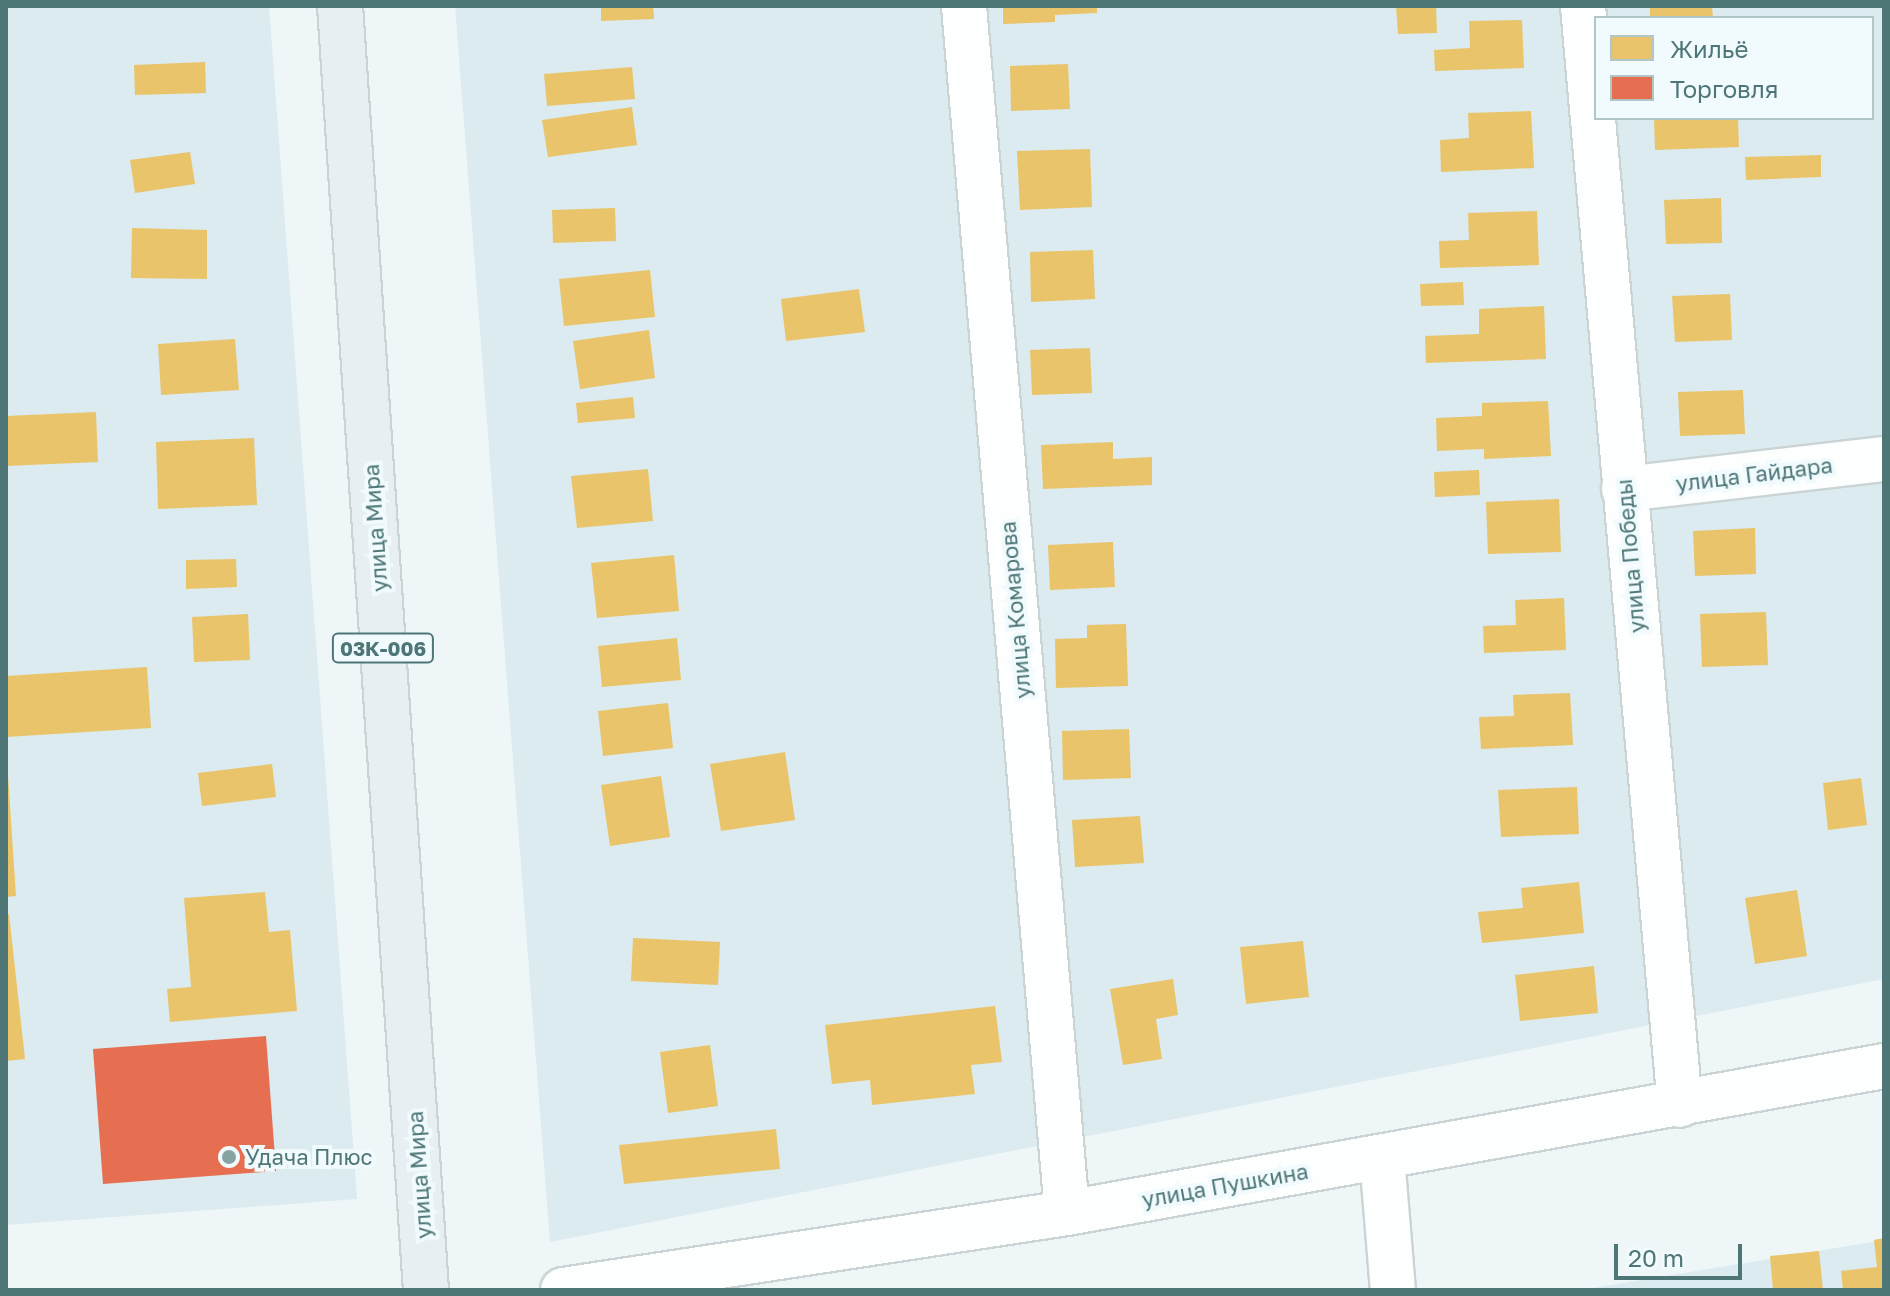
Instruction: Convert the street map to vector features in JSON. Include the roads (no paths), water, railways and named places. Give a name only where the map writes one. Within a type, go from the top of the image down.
[{"type":"main road","name":"улица Мира","points":[[340,6],[426,1290]]},
{"type":"street","name":"улица Комарова","points":[[964,6],[1067,1213]]},
{"type":"street","name":"улица Победы","points":[[1583,6],[1680,1105]]},
{"type":"street","name":"улица Гайдара","points":[[1624,489],[1884,459]]},
{"type":"street","name":"улица Пушкина","points":[[563,1290],[1067,1213],[1884,1066]]},
{"type":"street","points":[[1382,1157],[1393,1290]]},
{"type":"place","name":"Удача Плюс","points":[[229,1157]]}]
